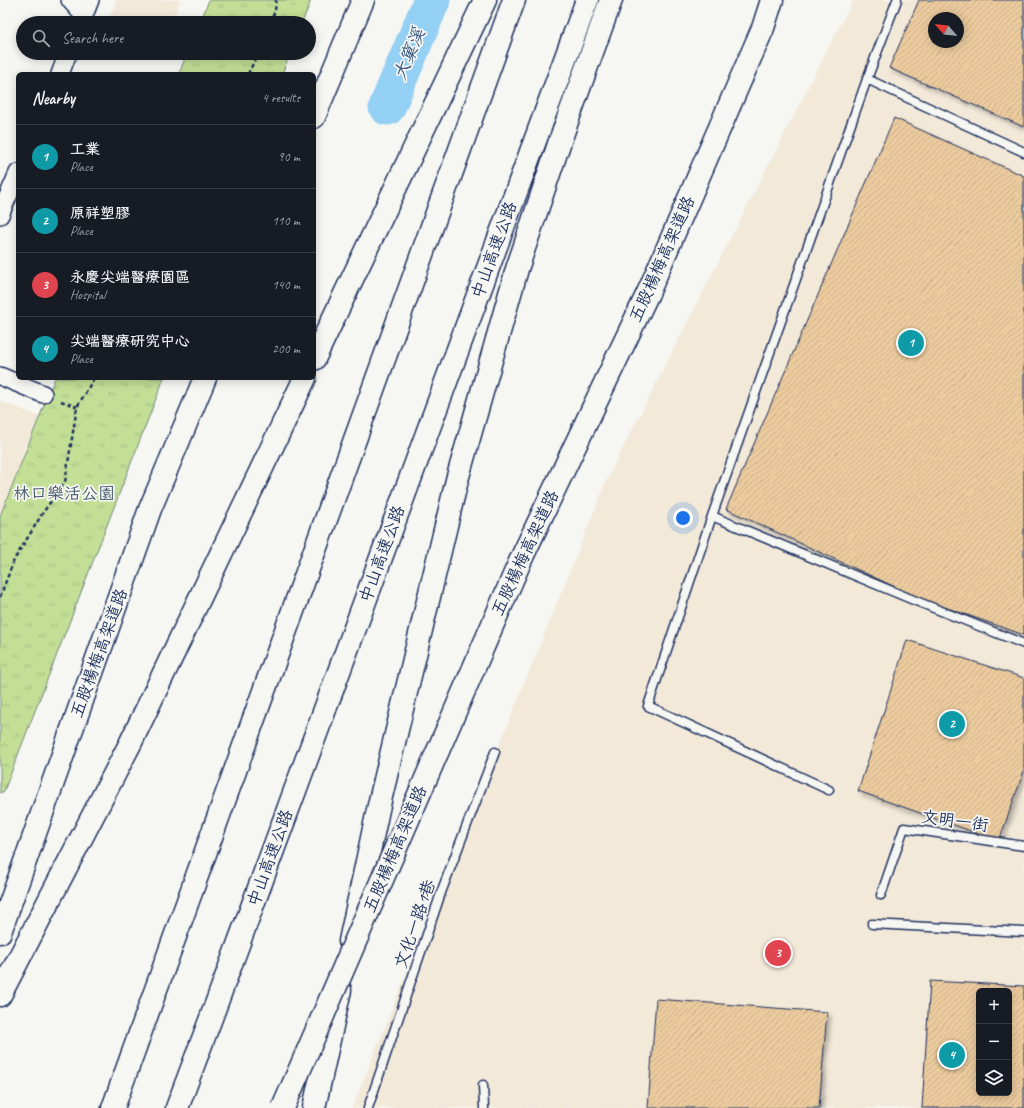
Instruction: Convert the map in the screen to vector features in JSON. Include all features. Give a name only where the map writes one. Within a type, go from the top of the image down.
[{"type":"highway","points":[[316,112],[363,0]]},
{"type":"highway","points":[[316,355],[485,0]]},
{"type":"highway","points":[[113,1108],[514,0]]},
{"type":"highway","name":"中山高速公路","points":[[177,1108],[587,0]]},
{"type":"highway","points":[[314,1108],[379,805],[456,480],[517,269],[561,138],[611,0]]},
{"type":"highway","name":"五股楊梅高架道路","points":[[283,1108],[522,556],[648,293],[763,28],[772,0]]},
{"type":"highway","name":"五股楊梅高架道路","points":[[0,932],[150,510],[204,380]]},
{"type":"highway","points":[[0,995],[130,744],[304,380]]},
{"type":"street","points":[[70,0],[80,16]]},
{"type":"street","points":[[84,16],[90,0]]},
{"type":"street","points":[[61,72],[65,60]]},
{"type":"street","points":[[0,215],[16,178]]},
{"type":"street","points":[[0,376],[43,394]]},
{"type":"lane","points":[[829,790],[648,706],[712,516],[867,80],[897,0]]},
{"type":"lane","points":[[867,80],[1024,152]]},
{"type":"lane","points":[[712,516],[1024,644]]},
{"type":"lane","name":"文化一路1巷","points":[[368,1108],[442,890],[495,752]]},
{"type":"lane","name":"文明一街","points":[[881,894],[904,828],[1024,846]]},
{"type":"lane","points":[[872,924],[1024,932]]},
{"type":"lane","points":[[483,1085],[484,1108]]},
{"type":"path","points":[[273,16],[276,0]]},
{"type":"path","points":[[249,72],[255,60]]},
{"type":"path","points":[[0,597],[14,560],[44,511],[65,482],[77,407],[93,380]]},
{"type":"shaded area","points":[[116,0],[180,0],[174,16],[110,16]]},
{"type":"shaded area","points":[[853,0],[1024,0],[1024,1108],[352,1108],[609,475]]},
{"type":"shaded area","points":[[0,401],[39,416],[0,516]]},
{"type":"green space","points":[[209,0],[311,0],[305,16],[203,16]]},
{"type":"green space","points":[[184,60],[287,60],[283,72],[180,72]]},
{"type":"green space","name":"林口樂活公園","points":[[54,380],[163,380],[4,791],[0,793],[0,516]]},
{"type":"building","points":[[919,0],[1024,0],[1024,127],[889,68]]},
{"type":"building","points":[[894,118],[1024,176],[1024,635],[919,598],[726,509]]},
{"type":"building","points":[[907,640],[1024,678],[1024,771],[999,841],[858,791]]},
{"type":"building","points":[[930,981],[1024,986],[1024,1108],[922,1108]]},
{"type":"building","points":[[656,999],[827,1012],[819,1108],[648,1108]]},
{"type":"waterway","name":"大窠溪","points":[[387,107],[432,0]]},
{"type":"place","name":"工業","points":[[911,343]]},
{"type":"place","name":"原祥塑膠","points":[[952,724]]},
{"type":"place","name":"永慶尖端醫療園區","points":[[778,953]]},
{"type":"place","name":"尖端醫療研究中心","points":[[952,1055]]}]
